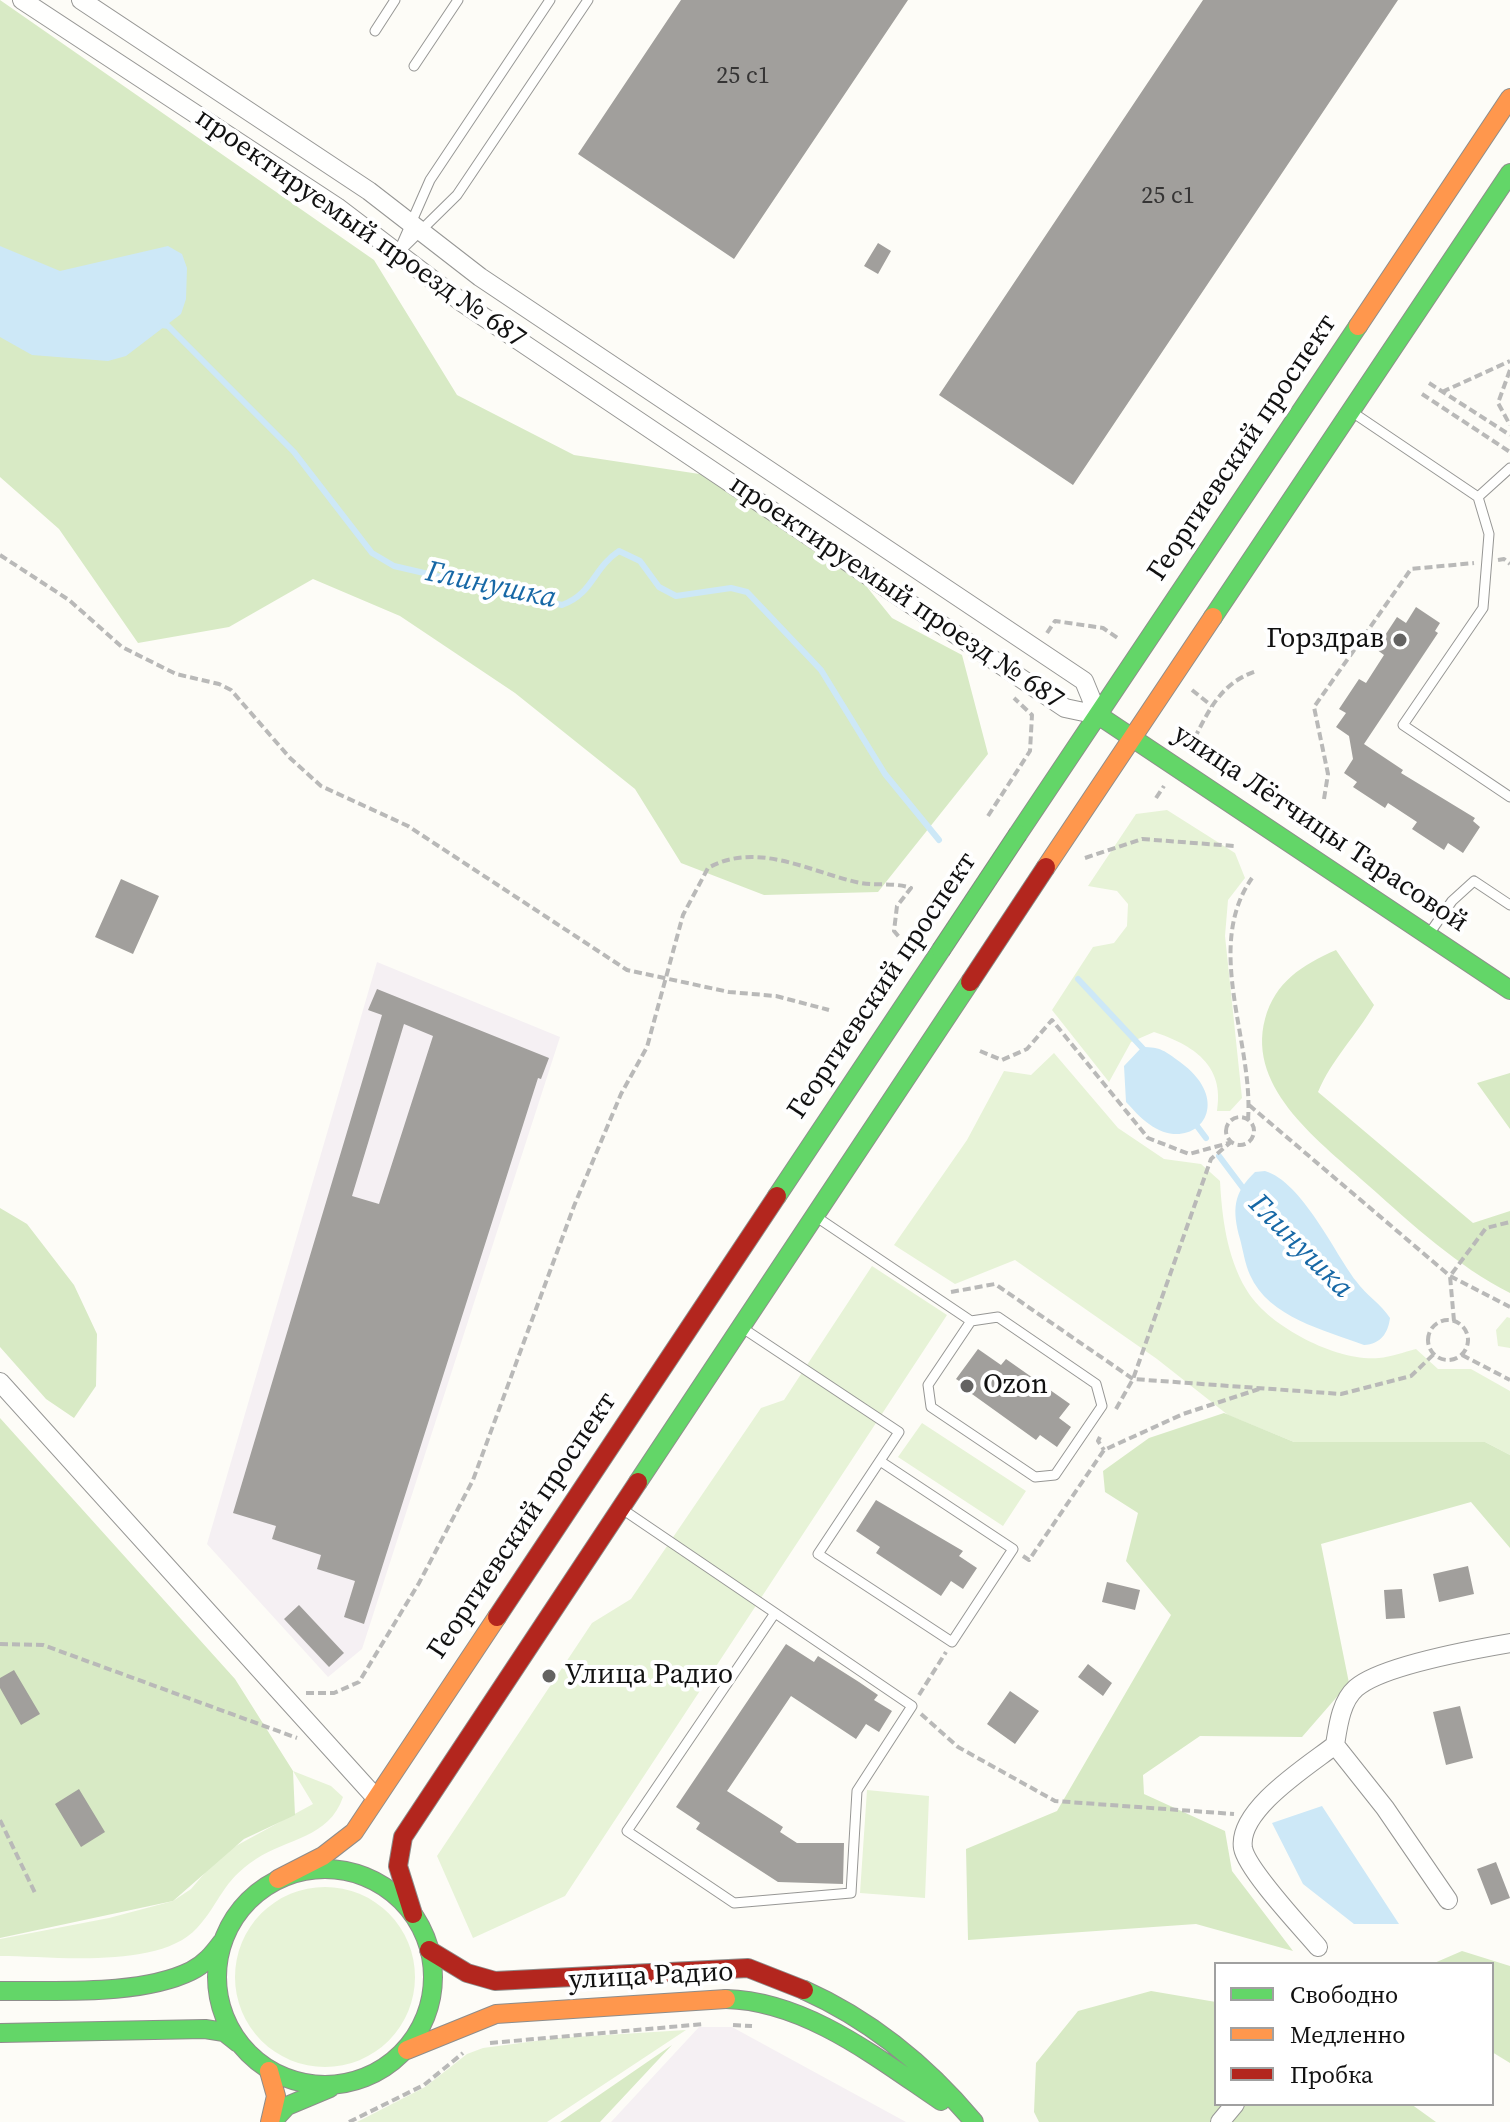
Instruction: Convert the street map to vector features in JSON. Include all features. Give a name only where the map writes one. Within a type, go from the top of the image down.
[{"type":"main road","name":"Георгиевский проспект","points":[[278,1879],[346,1840],[376,1798],[1510,98]]},
{"type":"main road","points":[[271,2122],[296,2101],[372,2074],[407,2050],[430,2008],[433,1970],[429,1950],[413,1914],[398,1866],[403,1837],[1132,738],[1508,183]]},
{"type":"main road","name":"улица Лётчицы Тарасовой","points":[[1098,715],[1510,990]]},
{"type":"main road","points":[[0,1991],[130,1986],[165,1979],[206,1963],[244,1905],[278,1879],[318,1869],[359,1874],[393,1892],[413,1914]]},
{"type":"main road","points":[[222,1942],[216,1984],[220,2005],[238,2043]]},
{"type":"main road","points":[[429,1950],[467,1973],[495,1981],[748,1968],[781,1978],[918,2059],[974,2122]]},
{"type":"main road","name":"улица Радио","points":[[407,2050],[496,2014],[716,1999],[750,2000],[788,2010],[833,2032],[912,2080],[967,2122]]},
{"type":"main road","points":[[0,2033],[205,2029],[224,2032],[269,2071],[292,2080],[330,2088]]},
{"type":"main road","points":[[269,2071],[277,2087],[278,2102],[271,2122]]},
{"type":"street","name":"проектируемый проезд № 687","points":[[22,0],[337,207],[463,303],[1065,708],[1098,715]]},
{"type":"street","name":"проектируемый проезд № 687","points":[[81,0],[369,191],[480,277],[1084,681],[1098,715]]},
{"type":"street","points":[[0,1382],[376,1798]]},
{"type":"street","points":[[1318,1947],[1246,1856],[1243,1838],[1252,1815],[1335,1745],[1345,1705],[1356,1687],[1370,1679],[1426,1662],[1510,1643]]},
{"type":"street","points":[[1335,1745],[1385,1808],[1448,1900]]},
{"type":"street","points":[[1220,2122],[1233,2106]]},
{"type":"lane","points":[[375,31],[395,0]]},
{"type":"lane","points":[[414,66],[458,0]]},
{"type":"lane","points":[[416,227],[430,180],[550,0]]},
{"type":"lane","points":[[398,253],[416,227],[457,195],[588,0]]},
{"type":"lane","points":[[1350,412],[1478,497],[1489,534],[1483,608],[1403,725],[1510,797]]},
{"type":"lane","points":[[1478,497],[1510,468]]},
{"type":"lane","points":[[1428,935],[1452,901],[1474,881],[1509,902]]},
{"type":"lane","points":[[815,1216],[971,1321],[998,1317],[1096,1384],[1102,1406],[1055,1475],[1035,1477],[931,1407],[928,1385],[971,1321]]},
{"type":"lane","points":[[741,1327],[899,1432],[818,1554],[952,1642],[1013,1549],[880,1461]]},
{"type":"lane","points":[[621,1508],[912,1706],[857,1791],[851,1893],[734,1903],[627,1831],[775,1613]]},
{"type":"path","points":[[1442,392],[1510,361]]},
{"type":"path","points":[[1510,370],[1498,403],[1510,425]]},
{"type":"path","points":[[1429,383],[1510,435]]},
{"type":"path","points":[[1422,394],[1510,452]]},
{"type":"path","points":[[0,555],[69,600],[122,647],[176,674],[219,684],[231,690],[290,758],[321,786],[408,826],[627,970],[666,980],[776,996],[829,1010]]},
{"type":"path","points":[[1324,799],[1328,774],[1314,707],[1411,569],[1486,562]]},
{"type":"path","points":[[1156,798],[1212,706],[1235,678],[1257,671]]},
{"type":"path","points":[[1085,858],[1142,839],[1234,846]]},
{"type":"path","points":[[279,1694],[334,1693],[359,1682],[419,1583],[473,1480],[579,1194],[621,1094],[647,1047],[683,915],[708,868],[718,862],[785,858],[826,876],[868,884],[896,883],[911,888],[895,912],[894,931],[900,938]]},
{"type":"path","points":[[1248,1120],[1232,940],[1237,899],[1252,878]]},
{"type":"path","points":[[980,1051],[1002,1060],[1027,1049],[1052,1020],[1148,1138],[1189,1154],[1231,1142]]},
{"type":"path","points":[[1249,1105],[1450,1276],[1490,1300],[1510,1307]]},
{"type":"path","points":[[1242,1117],[1248,1120],[1253,1125],[1251,1139],[1238,1145],[1231,1142],[1227,1136],[1229,1122],[1242,1117]]},
{"type":"path","points":[[1133,1379],[1211,1159],[1231,1142]]},
{"type":"path","points":[[1462,1355],[1468,1336],[1454,1321],[1450,1276],[1486,1228],[1510,1222]]},
{"type":"path","points":[[933,1295],[995,1284],[1133,1379],[1341,1394],[1411,1376],[1434,1354]]},
{"type":"path","points":[[1454,1321],[1441,1321],[1431,1329],[1428,1342],[1434,1354],[1444,1360],[1462,1355],[1510,1380]]},
{"type":"path","points":[[1013,1549],[1029,1560],[1104,1450],[1183,1414],[1262,1388]]},
{"type":"path","points":[[952,1642],[912,1706],[958,1747],[1055,1801],[1252,1815]]},
{"type":"path","points":[[0,1644],[43,1645],[301,1740]]},
{"type":"path","points":[[0,1820],[36,1895]]},
{"type":"path","points":[[484,2044],[705,2023]]},
{"type":"path","points":[[720,2024],[761,2027]]},
{"type":"path","points":[[349,2122],[424,2085],[468,2050]]},
{"type":"shaded area","points":[[377,962],[560,1037],[362,1649],[328,1677],[207,1544]]},
{"type":"shaded area","points":[[699,2027],[732,2027],[906,2122],[611,2122]]},
{"type":"green space","points":[[0,0],[374,260],[457,395],[574,455],[706,475],[858,576],[892,618],[962,655],[988,754],[878,892],[764,895],[681,863],[635,789],[515,693],[400,616],[313,579],[229,627],[138,643],[59,529],[0,477]]},
{"type":"green space","points":[[1167,810],[1235,853],[1245,878],[1228,900],[1225,936],[1242,1098],[1230,1111],[1217,1111],[1216,1081],[1211,1069],[1181,1043],[1154,1032],[1131,1042],[1109,1082],[1052,1010],[1093,947],[1114,943],[1127,926],[1128,904],[1117,891],[1088,886],[1136,814]]},
{"type":"green space","points":[[1336,950],[1374,1005],[1318,1092],[1473,1223],[1510,1211],[1510,1293],[1454,1258],[1402,1215],[1311,1133],[1277,1092],[1267,1069],[1262,1045],[1270,1006],[1292,976]]},
{"type":"green space","points":[[1054,1053],[1118,1128],[1164,1159],[1201,1164],[1220,1181],[1224,1223],[1234,1264],[1246,1289],[1270,1316],[1305,1339],[1343,1354],[1379,1358],[1416,1349],[1438,1369],[1471,1369],[1510,1391],[1510,1455],[1485,1442],[1294,1442],[1228,1415],[1157,1359],[1015,1260],[955,1284],[894,1245],[967,1140],[1004,1071],[1031,1075]]},
{"type":"green space","points":[[1510,1073],[1510,1129],[1477,1083]]},
{"type":"green space","points":[[0,1208],[27,1224],[74,1285],[97,1334],[96,1386],[74,1418],[46,1399],[0,1347]]},
{"type":"green space","points":[[872,1266],[947,1315],[565,1896],[473,1938],[437,1856],[592,1623],[631,1599],[761,1408],[784,1400]]},
{"type":"green space","points":[[1507,1317],[1510,1318],[1510,1348],[1498,1346],[1496,1330]]},
{"type":"green space","points":[[1224,1413],[1294,1442],[1485,1442],[1510,1455],[1510,1548],[1471,1502],[1321,1544],[1349,1683],[1302,1737],[1200,1736],[1143,1775],[1144,1794],[1225,1831],[1232,1871],[1293,1951],[1196,1924],[968,1940],[966,1849],[1057,1811],[1171,1615],[1126,1561],[1138,1513],[1105,1492],[1103,1471],[1149,1438]]},
{"type":"green space","points":[[0,1418],[235,1679],[293,1771],[295,1815],[244,1839],[173,1901],[0,1938]]},
{"type":"green space","points":[[922,1423],[1026,1491],[1003,1526],[898,1457]]},
{"type":"green space","points":[[293,1771],[331,1786],[343,1797],[337,1811],[318,1829],[268,1852],[244,1868],[228,1884],[197,1928],[180,1941],[158,1950],[104,1958],[0,1956],[0,1939],[109,1918],[173,1901],[191,1889],[221,1854],[313,1804]]},
{"type":"green space","points":[[867,1790],[929,1796],[925,1898],[860,1893]]},
{"type":"green space","points":[[325,1887],[359,1894],[389,1913],[408,1943],[415,1977],[408,2011],[389,2041],[359,2060],[325,2067],[291,2060],[261,2041],[242,2011],[235,1977],[242,1943],[261,1913],[291,1894]]},
{"type":"green space","points":[[1462,1951],[1510,1966],[1510,2063],[1494,2053],[1494,1962],[1437,1962]]},
{"type":"green space","points":[[1151,1991],[1214,2002],[1214,2106],[1414,2106],[1436,2122],[1039,2122],[1034,2112],[1036,2063],[1078,2011]]},
{"type":"green space","points":[[686,2030],[547,2122],[357,2122],[425,2087],[467,2054],[483,2048],[558,2038]]},
{"type":"green space","points":[[672,2045],[600,2122],[560,2122]]},
{"type":"water","points":[[0,246],[60,271],[168,246],[182,254],[187,268],[186,299],[181,314],[126,356],[108,361],[32,355],[0,337]]},
{"type":"water","points":[[1142,1047],[1166,1052],[1197,1078],[1206,1094],[1207,1109],[1203,1121],[1193,1130],[1180,1134],[1165,1132],[1146,1122],[1126,1102],[1124,1066]]},
{"type":"water","points":[[1265,1171],[1279,1178],[1304,1203],[1356,1281],[1390,1318],[1379,1340],[1364,1345],[1316,1328],[1284,1312],[1259,1290],[1247,1266],[1235,1211],[1242,1187],[1255,1172]]},
{"type":"water","points":[[1322,1806],[1399,1924],[1354,1924],[1303,1884],[1272,1823]]},
{"type":"building","points":[[681,0],[908,0],[734,259],[578,154]]},
{"type":"building","points":[[1203,0],[1398,0],[1073,485],[939,395]]},
{"type":"building","points":[[878,243],[891,251],[878,274],[864,266]]},
{"type":"building","points":[[1416,607],[1440,623],[1435,631],[1438,633],[1364,744],[1403,770],[1401,773],[1475,818],[1473,821],[1480,827],[1463,853],[1448,843],[1444,850],[1412,829],[1417,822],[1388,803],[1385,808],[1353,787],[1357,782],[1344,773],[1353,759],[1349,736],[1336,727],[1346,713],[1339,709],[1359,679],[1366,683],[1384,655],[1376,649],[1397,617],[1406,623]]},
{"type":"building","points":[[121,879],[159,896],[133,954],[95,937]]},
{"type":"building","points":[[377,989],[549,1058],[541,1079],[538,1078],[364,1624],[344,1617],[355,1581],[317,1569],[321,1555],[272,1539],[276,1526],[233,1513],[382,1015],[368,1010]],"holes":[[[404,1024],[433,1036],[379,1204],[352,1196]]]},
{"type":"building","points":[[978,1349],[1001,1365],[1006,1359],[1070,1404],[1059,1418],[1071,1427],[1057,1447],[1040,1435],[1036,1440],[965,1389],[967,1386],[956,1379]]},
{"type":"building","points":[[876,1500],[963,1551],[959,1556],[977,1568],[963,1589],[951,1581],[941,1596],[876,1553],[880,1547],[856,1531]]},
{"type":"building","points":[[1468,1566],[1474,1594],[1439,1602],[1433,1574]]},
{"type":"building","points":[[1107,1582],[1140,1590],[1135,1610],[1102,1602]]},
{"type":"building","points":[[1402,1589],[1405,1618],[1386,1619],[1384,1590]]},
{"type":"building","points":[[299,1605],[344,1653],[329,1667],[284,1619]]},
{"type":"building","points":[[786,1644],[814,1662],[818,1656],[878,1695],[874,1700],[892,1711],[879,1732],[866,1724],[856,1739],[791,1696],[727,1791],[783,1827],[780,1832],[797,1843],[844,1843],[843,1884],[778,1882],[696,1829],[700,1823],[676,1807]]},
{"type":"building","points":[[1088,1664],[1112,1683],[1103,1696],[1078,1677]]},
{"type":"building","points":[[14,1670],[40,1714],[21,1725],[0,1688],[0,1678]]},
{"type":"building","points":[[1010,1691],[1039,1711],[1015,1744],[987,1724]]},
{"type":"building","points":[[1460,1706],[1473,1758],[1446,1765],[1433,1712]]},
{"type":"building","points":[[79,1789],[105,1832],[81,1847],[55,1804]]},
{"type":"building","points":[[1496,1862],[1510,1898],[1491,1905],[1477,1869]]},
{"type":"waterway","name":"Глинушка","points":[[162,325],[168,326],[294,452],[372,553],[394,566],[562,605],[587,588],[603,565],[619,551],[640,561],[659,587],[676,596],[731,588],[747,592],[821,670],[885,774],[939,840]]},
{"type":"waterway","name":"Глинушка","points":[[1078,979],[1147,1053]]},
{"type":"waterway","name":"Глинушка","points":[[1194,1122],[1206,1138]]},
{"type":"waterway","name":"Глинушка","points":[[1219,1156],[1246,1192]]},
{"type":"traffic: fast","points":[[1213,617],[1510,173]]},
{"type":"traffic: fast","points":[[1018,834],[1358,326]]},
{"type":"traffic: fast","points":[[1098,715],[1510,990]]},
{"type":"traffic: fast","points":[[941,950],[1018,834]]},
{"type":"traffic: fast","points":[[777,1196],[941,950]]},
{"type":"traffic: fast","points":[[638,1482],[970,982]]},
{"type":"traffic: fast","points":[[325,1869],[366,1877],[402,1900],[425,1936],[433,1977],[425,2018],[402,2054],[366,2077],[325,2085],[284,2077],[248,2054],[225,2018],[217,1977],[225,1936],[248,1900],[284,1877],[325,1869]]},
{"type":"traffic: fast","points":[[0,1991],[97,1990],[148,1985],[191,1971],[222,1942]]},
{"type":"traffic: fast","points":[[804,1990],[852,2015],[896,2046],[937,2082],[974,2122]]},
{"type":"traffic: fast","points":[[726,1999],[756,2002],[812,2021],[866,2050],[941,2101]]},
{"type":"traffic: fast","points":[[0,2033],[205,2029],[224,2032],[238,2043]]},
{"type":"traffic: fast","points":[[272,2122],[287,2106],[330,2088]]},
{"type":"traffic: slow","points":[[1358,326],[1510,98]]},
{"type":"traffic: slow","points":[[1046,867],[1213,617]]},
{"type":"traffic: slow","points":[[278,1879],[323,1856],[354,1832],[497,1617]]},
{"type":"traffic: slow","points":[[407,2050],[496,2014],[726,1999]]},
{"type":"traffic: slow","points":[[269,2071],[276,2096],[270,2122]]},
{"type":"traffic: jam","points":[[970,982],[1046,867]]},
{"type":"traffic: jam","points":[[497,1617],[777,1196]]},
{"type":"traffic: jam","points":[[413,1914],[398,1866],[403,1837],[638,1482]]},
{"type":"traffic: jam","points":[[429,1950],[467,1973],[495,1981],[748,1968],[804,1990]]},
{"type":"place","name":"Горздрав","points":[[1400,640]]},
{"type":"place","name":"Ozon","points":[[967,1386]]},
{"type":"place","name":"Улица Радио","points":[[549,1676]]}]
